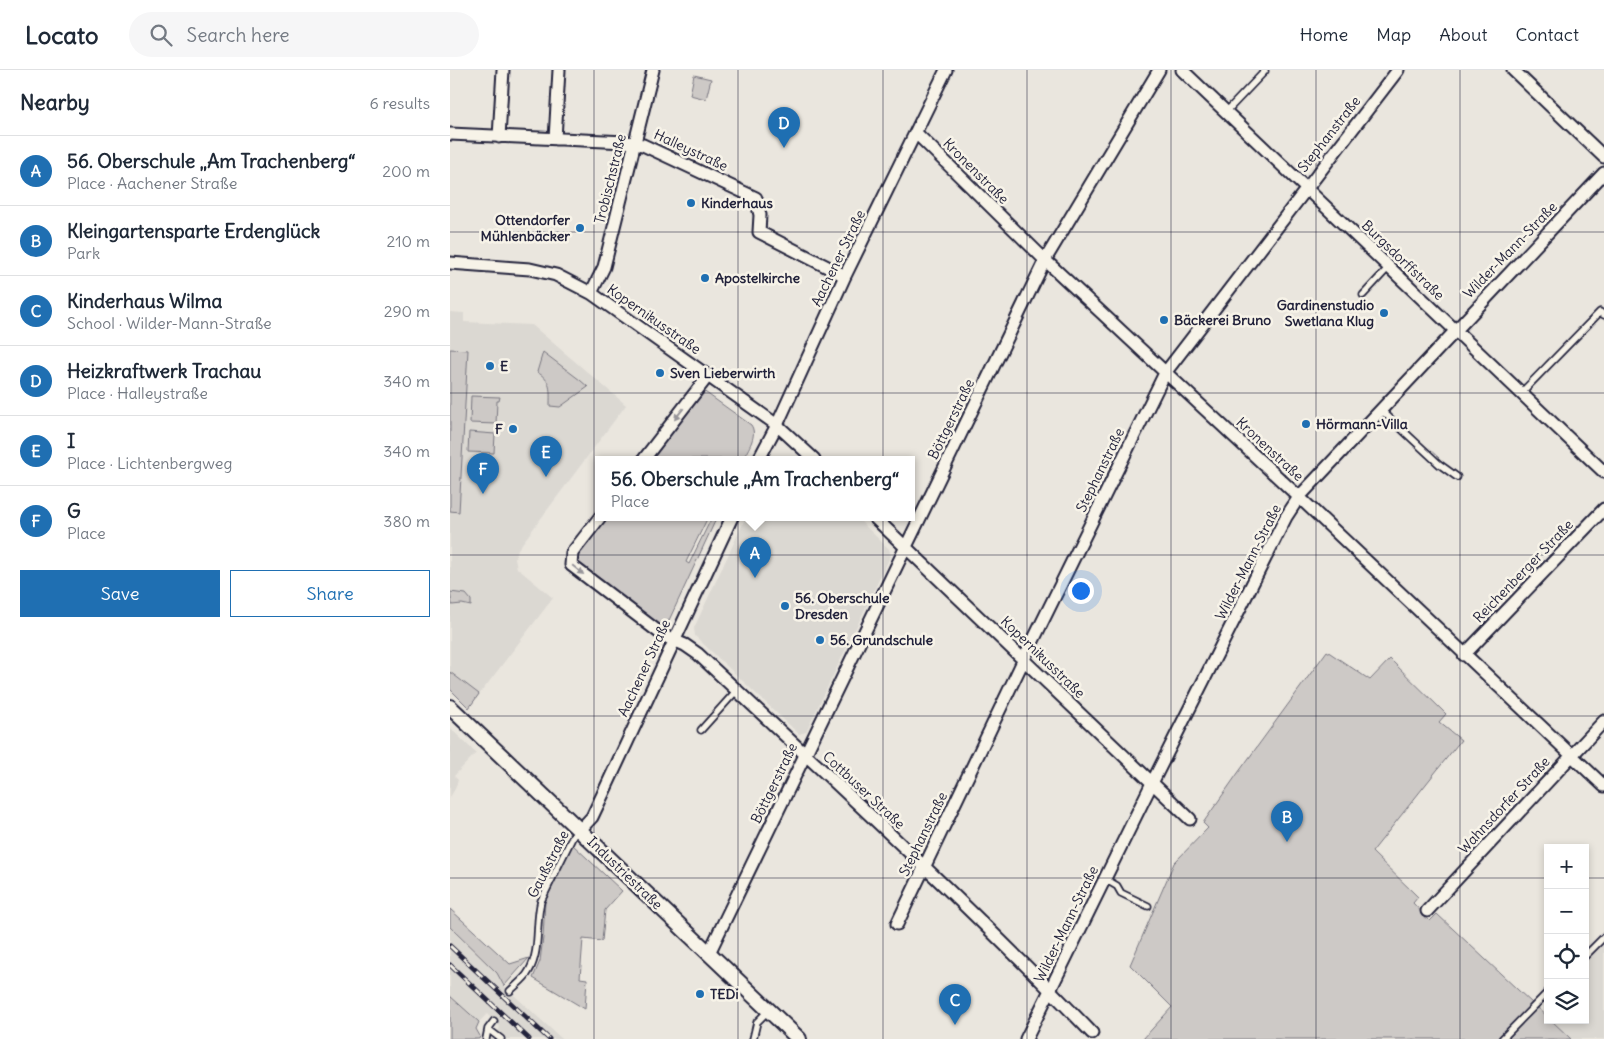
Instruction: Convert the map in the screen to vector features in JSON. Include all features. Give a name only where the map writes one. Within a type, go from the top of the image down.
[{"type":"street","points":[[499,137],[503,70]]},
{"type":"street","points":[[555,139],[559,70]]},
{"type":"street","name":"Trobischstraße","points":[[590,293],[604,267],[653,70]]},
{"type":"street","name":"Aachener Straße","points":[[761,456],[845,276],[946,70]]},
{"type":"street","name":"Böttgerstraße","points":[[708,952],[1045,260],[1159,70]]},
{"type":"street","name":"Burgsdorffstraße","points":[[1182,70],[1604,472]]},
{"type":"street","name":"Stephanstraße","points":[[896,924],[1164,373],[1398,70]]},
{"type":"street","points":[[1513,70],[1604,156]]},
{"type":"street","name":"Kronenstraße","points":[[916,133],[1045,260],[1164,373],[1299,497],[1604,786]]},
{"type":"street","name":"Halleystraße","points":[[450,134],[634,143],[654,150],[756,198],[760,215],[759,232],[845,276]]},
{"type":"street","name":"Wilder-Mann-Straße","points":[[1026,1039],[1152,783],[1286,517],[1299,497],[1604,173]]},
{"type":"street","name":"Kopernikusstraße","points":[[450,263],[530,269],[556,275],[590,293],[777,424],[811,456]]},
{"type":"street","points":[[646,456],[708,376]]},
{"type":"street","name":"Reichenberger Straße","points":[[1464,655],[1604,509]]},
{"type":"street","name":"Cottbuser Straße","points":[[597,521],[572,553],[571,565],[664,636],[685,645],[698,654],[924,867],[1051,990],[1095,1036]]},
{"type":"street","name":"Aachener Straße","points":[[580,830],[592,817],[730,521]]},
{"type":"street","name":"Kopernikusstraße","points":[[878,521],[1190,820]]},
{"type":"street","name":"Industriestraße","points":[[450,707],[799,1039]]},
{"type":"street","name":"Wahnsdorfer Straße","points":[[1426,911],[1604,721]]},
{"type":"lane","points":[[1226,112],[1265,71]]},
{"type":"lane","points":[[1363,295],[1389,267]]},
{"type":"lane","points":[[1521,393],[1600,312],[1604,315]]},
{"type":"lane","points":[[1380,410],[1439,464],[1457,477]]},
{"type":"lane","points":[[701,730],[737,690]]},
{"type":"lane","name":"Gaußstraße","points":[[510,991],[529,972],[535,953],[541,901],[573,836],[580,830]]},
{"type":"lane","points":[[1105,879],[1116,886],[1121,893],[1148,906]]},
{"type":"lane","points":[[1589,952],[1604,937]]},
{"type":"lane","points":[[1502,1039],[1544,996]]},
{"type":"lane","points":[[753,1039],[757,1022],[769,1010]]},
{"type":"lane","points":[[486,1039],[488,1029],[494,1020]]},
{"type":"lane","points":[[488,1029],[501,1039]]},
{"type":"shaded area","points":[[694,75],[711,79],[706,99],[690,95]]},
{"type":"shaded area","points":[[450,312],[464,313],[464,322],[532,325],[626,405],[518,549],[515,559],[517,568],[553,598],[469,708],[450,689]]},
{"type":"shaded area","points":[[450,349],[468,350],[459,512],[450,511]]},
{"type":"shaded area","points":[[543,352],[588,387],[560,407],[550,406],[548,382],[537,372]]},
{"type":"shaded area","points":[[702,390],[751,425],[753,429],[753,438],[745,456],[650,456]]},
{"type":"shaded area","points":[[471,396],[500,397],[499,401],[497,401],[496,424],[470,423]]},
{"type":"shaded area","points":[[469,432],[495,434],[494,453],[468,452]]},
{"type":"shaded area","points":[[601,521],[706,521],[686,562],[689,564],[710,521],[715,521],[664,631],[579,567],[578,550]]},
{"type":"shaded area","name":"56. Oberschule Dresden","points":[[744,521],[860,521],[889,549],[891,556],[806,732],[799,734],[695,636],[694,628]]},
{"type":"shaded area","points":[[450,592],[466,594],[471,600],[471,606],[462,604],[452,605]]},
{"type":"shaded area","points":[[1327,651],[1370,680],[1390,659],[1446,714],[1439,722],[1461,740],[1372,852],[1418,897],[1413,903],[1430,921],[1437,914],[1533,1004],[1498,1039],[1143,1039],[1172,1007],[1130,965],[1174,863],[1208,828],[1203,823]]},
{"type":"shaded area","points":[[450,672],[479,694],[469,708],[450,689]]},
{"type":"shaded area","points":[[450,728],[476,753],[454,776],[458,780],[450,797]]},
{"type":"shaded area","points":[[572,844],[622,891],[605,910],[602,941],[583,939],[580,978],[587,979],[585,1009],[533,978],[540,961],[545,902]]},
{"type":"shaded area","points":[[450,909],[510,964],[529,958],[504,986],[497,973],[450,927]]},
{"type":"shaded area","points":[[450,927],[497,973],[504,986],[562,1039],[504,1039],[497,1034],[500,1027],[487,1014],[479,1022],[450,996]]},
{"type":"shaded area","points":[[1604,940],[1604,1039],[1571,1039],[1555,1024],[1589,1024],[1589,955]]},
{"type":"shaded area","points":[[450,996],[479,1022],[476,1029],[480,1036],[479,1039],[450,1039]]},
{"type":"shaded area","points":[[1537,1007],[1544,1013],[1544,1024],[1555,1024],[1571,1039],[1504,1039]]},
{"type":"railway","points":[[450,946],[549,1039]]},
{"type":"railway","points":[[450,965],[529,1039]]},
{"type":"place","name":"Heizkraftwerk Trachau","points":[[784,148]]},
{"type":"place","name":"Kinderhaus","points":[[691,203]]},
{"type":"place","name":"Ottendorfer Mühlenbäcker","points":[[580,228]]},
{"type":"place","name":"Apostelkirche","points":[[705,278]]},
{"type":"place","name":"Gardinenstudio Swetlana Klug","points":[[1384,313]]},
{"type":"place","name":"Bäckerei Bruno","points":[[1164,320]]},
{"type":"place","name":"E","points":[[490,366]]},
{"type":"place","name":"Sven Lieberwirth","points":[[660,373]]},
{"type":"place","name":"Hörmann-Villa","points":[[1306,424]]},
{"type":"place","name":"F","points":[[513,429]]},
{"type":"place","name":"I","points":[[546,477]]},
{"type":"place","name":"G","points":[[483,494]]},
{"type":"place","name":"56. Oberschule „Am Trachenberg“","points":[[755,578]]},
{"type":"place","name":"56. Oberschule Dresden","points":[[785,606]]},
{"type":"place","name":"56. Grundschule","points":[[820,640]]},
{"type":"place","name":"Kleingartensparte Erdenglück","points":[[1287,842]]},
{"type":"place","name":"TEDi","points":[[700,994]]},
{"type":"place","name":"Kinderhaus Wilma","points":[[955,1025]]}]
